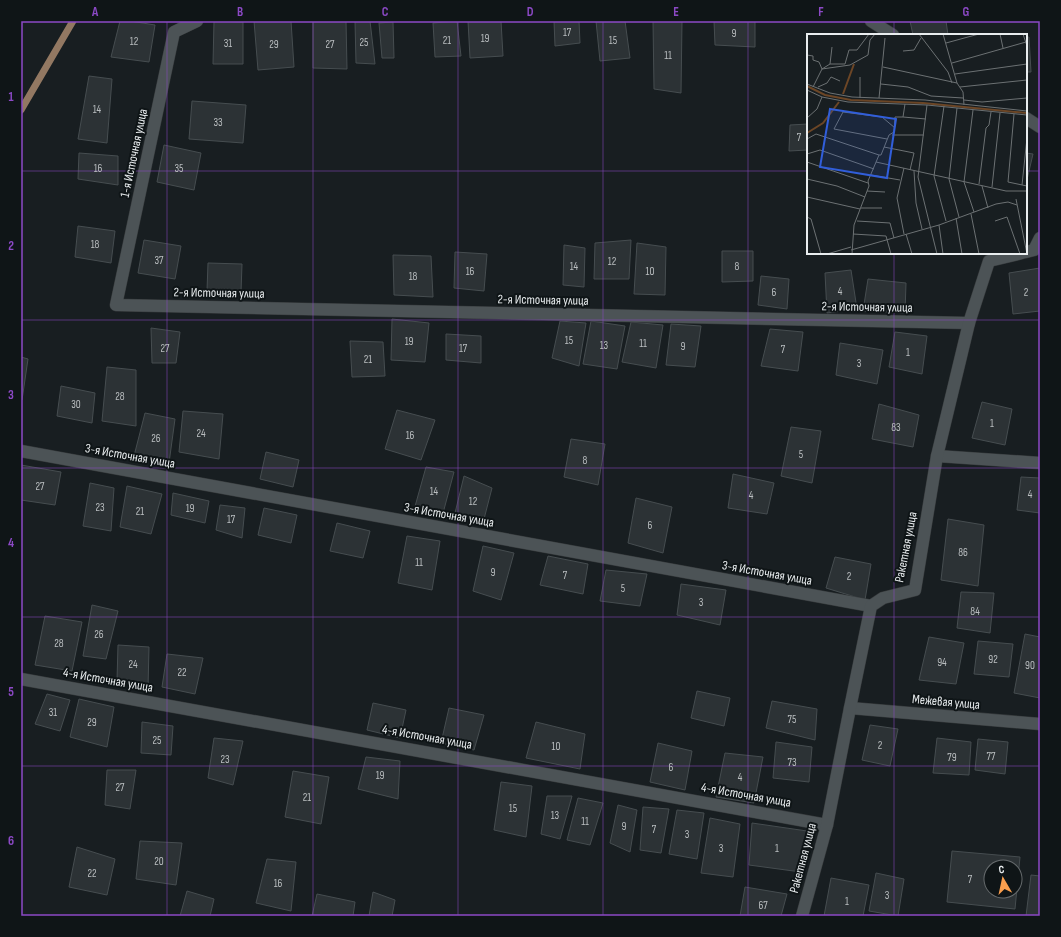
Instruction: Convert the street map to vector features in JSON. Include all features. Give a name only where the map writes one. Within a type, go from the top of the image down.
[{"type":"street","name":"1-я Источная улица","points":[[116,305],[174,32],[197,21]]},
{"type":"street","points":[[871,21],[891,34]]},
{"type":"street","points":[[1027,119],[1040,127]]},
{"type":"street","points":[[1033,251],[1040,238]]},
{"type":"street","name":"Ракетная улица","points":[[802,916],[828,825],[871,606],[883,598],[915,590],[937,456],[969,323],[989,261],[1018,254]]},
{"type":"street","name":"2-я Источная улица","points":[[116,305],[969,323]]},
{"type":"street","name":"3-я Источная улица","points":[[21,451],[871,606]]},
{"type":"street","points":[[937,456],[1040,463]]},
{"type":"street","name":"4-я Источная улица","points":[[21,679],[828,825]]},
{"type":"street","name":"Межевая улица","points":[[850,708],[1040,724]]},
{"type":"building","points":[[120,21],[155,25],[149,62],[111,57]]},
{"type":"building","points":[[214,21],[243,22],[243,64],[213,64]]},
{"type":"building","points":[[254,21],[291,21],[294,67],[258,70]]},
{"type":"building","points":[[313,21],[346,21],[347,69],[313,68]]},
{"type":"building","points":[[355,21],[370,21],[375,64],[356,63]]},
{"type":"building","points":[[457,21],[461,56],[435,57],[433,23]]},
{"type":"building","points":[[468,21],[501,21],[503,56],[470,58]]},
{"type":"building","points":[[554,21],[579,21],[580,43],[555,46]]},
{"type":"building","points":[[596,21],[625,21],[630,58],[600,61]]},
{"type":"building","points":[[653,21],[682,21],[681,93],[654,89]]},
{"type":"building","points":[[714,21],[755,21],[755,47],[715,45]]},
{"type":"building","points":[[910,21],[946,21],[948,34],[913,34]]},
{"type":"building","points":[[393,22],[394,58],[382,58],[379,23]]},
{"type":"building","points":[[1027,37],[1029,37],[1031,72],[1027,72]]},
{"type":"building","points":[[89,76],[112,79],[107,143],[78,139]]},
{"type":"building","points":[[192,101],[246,105],[243,143],[189,139]]},
{"type":"building","points":[[807,124],[807,150],[789,151],[790,125]]},
{"type":"building","points":[[164,145],[201,153],[194,190],[157,182]]},
{"type":"building","points":[[79,153],[118,156],[118,185],[78,179]]},
{"type":"building","points":[[1027,153],[1033,154],[1027,180]]},
{"type":"building","points":[[78,226],[115,231],[111,263],[75,257]]},
{"type":"building","points":[[144,240],[181,246],[175,279],[138,273]]},
{"type":"building","points":[[631,240],[629,279],[594,279],[595,243]]},
{"type":"building","points":[[637,243],[666,247],[665,295],[634,294]]},
{"type":"building","points":[[564,245],[585,248],[584,287],[563,285]]},
{"type":"building","points":[[722,251],[753,251],[753,281],[722,282]]},
{"type":"building","points":[[455,252],[487,254],[484,291],[454,288]]},
{"type":"building","points":[[393,255],[431,256],[433,297],[394,295]]},
{"type":"building","points":[[208,263],[242,264],[241,292],[207,291]]},
{"type":"building","points":[[1040,268],[1040,311],[1013,314],[1009,273]]},
{"type":"building","points":[[851,270],[857,309],[827,313],[825,273]]},
{"type":"building","points":[[761,276],[789,279],[787,309],[758,305]]},
{"type":"building","points":[[868,279],[906,283],[905,313],[863,311]]},
{"type":"building","points":[[392,319],[429,323],[425,362],[391,360]]},
{"type":"building","points":[[560,321],[586,323],[579,366],[552,358]]},
{"type":"building","points":[[591,321],[625,326],[617,369],[583,364]]},
{"type":"building","points":[[631,322],[663,325],[656,368],[622,362]]},
{"type":"building","points":[[671,324],[701,326],[695,367],[666,365]]},
{"type":"building","points":[[151,328],[180,332],[176,363],[152,363]]},
{"type":"building","points":[[770,329],[803,332],[798,371],[761,366]]},
{"type":"building","points":[[895,332],[927,336],[922,374],[889,367]]},
{"type":"building","points":[[446,334],[481,336],[481,363],[446,360]]},
{"type":"building","points":[[350,341],[383,342],[385,376],[352,377]]},
{"type":"building","points":[[840,343],[883,350],[877,384],[836,375]]},
{"type":"building","points":[[21,357],[28,359],[22,400],[21,400]]},
{"type":"building","points":[[107,367],[136,370],[136,426],[102,421]]},
{"type":"building","points":[[61,386],[95,393],[92,423],[57,416]]},
{"type":"building","points":[[982,402],[1012,409],[1005,445],[972,438]]},
{"type":"building","points":[[879,404],[919,415],[913,447],[872,439]]},
{"type":"building","points":[[397,410],[435,420],[421,460],[385,449]]},
{"type":"building","points":[[183,411],[223,414],[219,459],[179,452]]},
{"type":"building","points":[[145,413],[175,419],[169,463],[134,456]]},
{"type":"building","points":[[791,427],[821,431],[812,483],[781,476]]},
{"type":"building","points":[[571,439],[605,444],[598,485],[564,477]]},
{"type":"building","points":[[266,452],[299,460],[293,487],[260,479]]},
{"type":"building","points":[[21,465],[61,472],[55,505],[21,500]]},
{"type":"building","points":[[426,467],[454,472],[442,517],[414,510]]},
{"type":"building","points":[[733,474],[774,483],[767,514],[728,508]]},
{"type":"building","points":[[464,476],[492,488],[483,523],[455,513]]},
{"type":"building","points":[[1021,477],[1040,478],[1040,513],[1017,510]]},
{"type":"building","points":[[90,483],[114,488],[111,531],[83,526]]},
{"type":"building","points":[[127,486],[162,494],[151,534],[120,527]]},
{"type":"building","points":[[173,493],[209,501],[205,523],[171,515]]},
{"type":"building","points":[[636,498],[672,507],[663,553],[628,543]]},
{"type":"building","points":[[220,505],[245,508],[242,538],[216,530]]},
{"type":"building","points":[[264,508],[297,515],[291,543],[258,535]]},
{"type":"building","points":[[948,519],[984,525],[978,586],[941,580]]},
{"type":"building","points":[[337,523],[370,531],[363,558],[330,551]]},
{"type":"building","points":[[407,536],[440,541],[432,590],[398,583]]},
{"type":"building","points":[[483,546],[514,553],[501,600],[473,591]]},
{"type":"building","points":[[548,556],[588,564],[583,594],[540,585]]},
{"type":"building","points":[[835,557],[871,564],[865,600],[826,588]]},
{"type":"building","points":[[606,570],[647,574],[640,606],[600,601]]},
{"type":"building","points":[[681,584],[726,590],[720,625],[677,615]]},
{"type":"building","points":[[961,592],[994,593],[990,633],[957,628]]},
{"type":"building","points":[[92,605],[118,611],[106,659],[83,656]]},
{"type":"building","points":[[45,616],[82,622],[72,671],[35,665]]},
{"type":"building","points":[[1025,634],[1040,637],[1040,698],[1014,693]]},
{"type":"building","points":[[929,637],[964,643],[956,684],[919,680]]},
{"type":"building","points":[[978,641],[1013,644],[1009,677],[974,674]]},
{"type":"building","points":[[118,645],[149,647],[148,688],[117,681]]},
{"type":"building","points":[[167,654],[203,658],[195,694],[162,687]]},
{"type":"building","points":[[697,691],[730,698],[724,726],[691,718]]},
{"type":"building","points":[[47,694],[70,700],[60,731],[35,724]]},
{"type":"building","points":[[79,699],[114,707],[107,747],[70,737]]},
{"type":"building","points":[[772,701],[817,709],[815,740],[766,728]]},
{"type":"building","points":[[373,703],[406,710],[400,738],[367,730]]},
{"type":"building","points":[[449,708],[484,715],[474,750],[441,743]]},
{"type":"building","points":[[142,722],[173,726],[171,755],[141,753]]},
{"type":"building","points":[[536,722],[585,734],[580,769],[526,758]]},
{"type":"building","points":[[870,725],[898,729],[890,766],[862,760]]},
{"type":"building","points":[[214,738],[243,741],[233,785],[208,778]]},
{"type":"building","points":[[937,738],[971,742],[969,775],[933,773]]},
{"type":"building","points":[[978,739],[1008,742],[1005,774],[975,770]]},
{"type":"building","points":[[776,742],[812,747],[809,782],[773,778]]},
{"type":"building","points":[[658,743],[692,751],[685,790],[650,782]]},
{"type":"building","points":[[725,753],[763,757],[754,803],[716,797]]},
{"type":"building","points":[[366,757],[400,761],[398,799],[358,789]]},
{"type":"building","points":[[107,770],[136,770],[130,809],[105,805]]},
{"type":"building","points":[[293,771],[329,777],[321,824],[285,817]]},
{"type":"building","points":[[501,782],[532,786],[526,837],[494,830]]},
{"type":"building","points":[[547,796],[572,796],[560,839],[541,834]]},
{"type":"building","points":[[578,798],[603,803],[590,845],[567,840]]},
{"type":"building","points":[[618,805],[637,810],[630,852],[610,843]]},
{"type":"building","points":[[643,807],[669,809],[661,853],[640,850]]},
{"type":"building","points":[[677,810],[704,813],[697,859],[669,854]]},
{"type":"building","points":[[710,818],[740,824],[733,877],[701,873]]},
{"type":"building","points":[[752,823],[807,831],[801,872],[749,865]]},
{"type":"building","points":[[140,841],[182,843],[176,885],[136,879]]},
{"type":"building","points":[[77,847],[115,859],[107,895],[69,887]]},
{"type":"building","points":[[952,851],[1020,857],[1020,859],[983,859],[983,899],[1016,899],[1015,909],[947,902]]},
{"type":"building","points":[[267,859],[296,862],[291,911],[256,903]]},
{"type":"building","points":[[876,873],[904,879],[898,916],[869,911]]},
{"type":"building","points":[[1031,875],[1040,876],[1040,916],[1026,916]]},
{"type":"building","points":[[831,878],[869,885],[863,916],[824,916]]},
{"type":"building","points":[[745,887],[787,894],[781,916],[740,916]]},
{"type":"building","points":[[187,891],[214,899],[210,916],[180,916]]},
{"type":"building","points":[[373,892],[395,900],[392,916],[369,916]]},
{"type":"building","points":[[317,894],[355,902],[353,916],[312,916]]},
{"type":"waterway","points":[[21,110],[73,21]]}]
